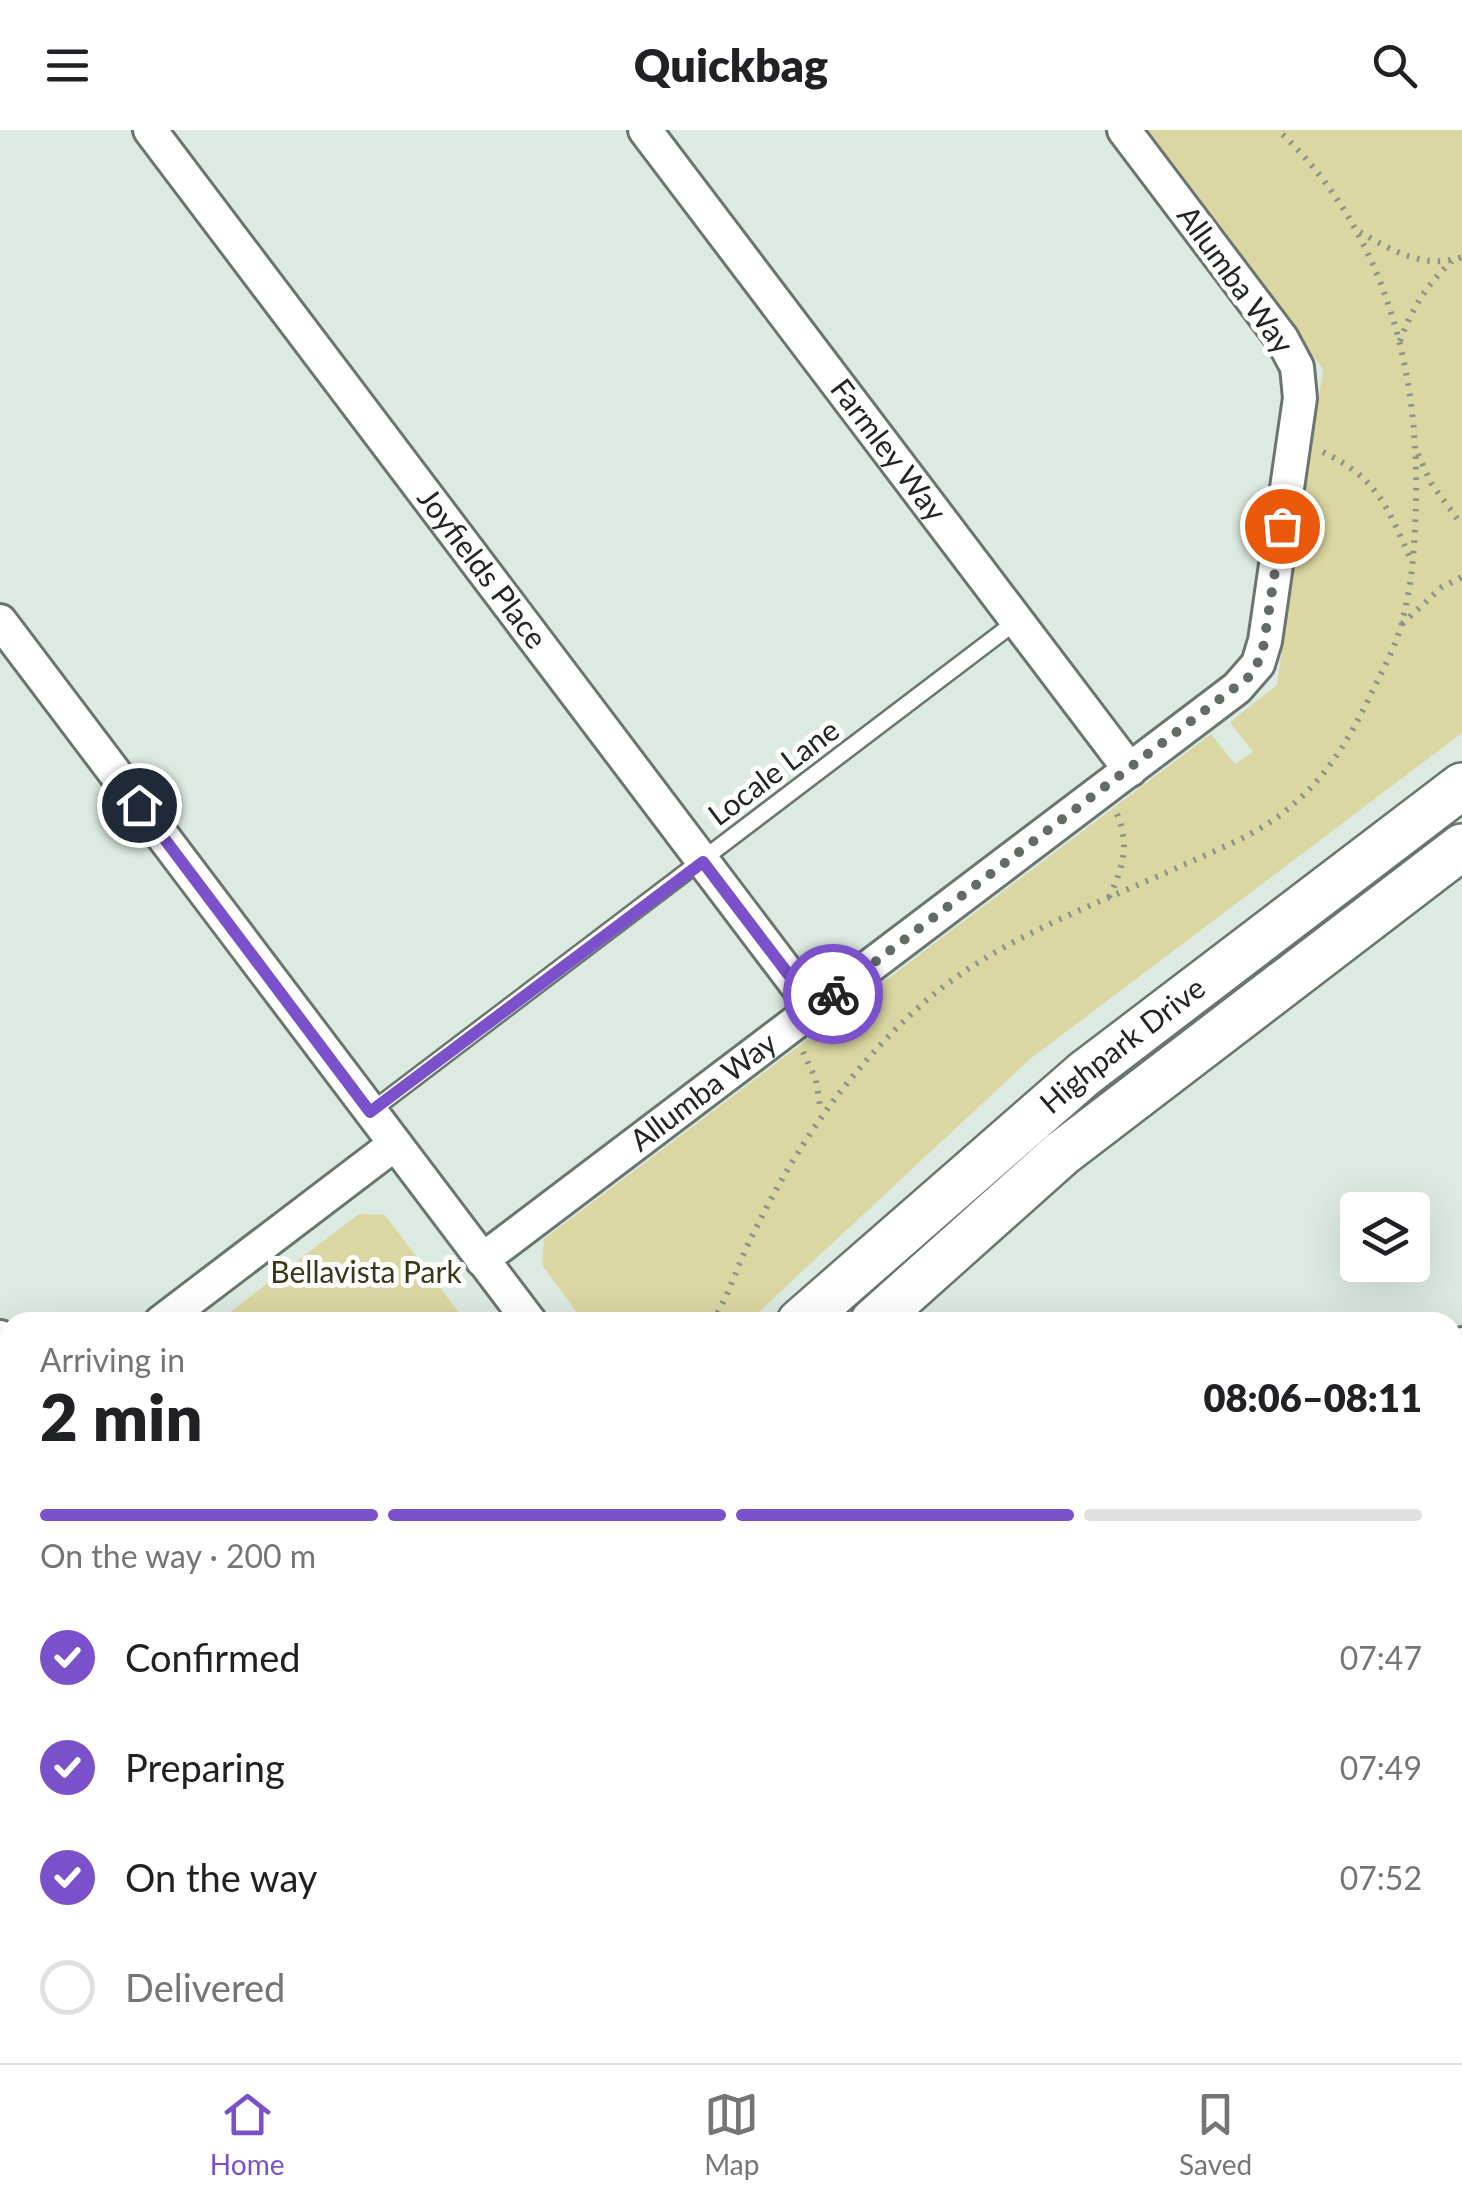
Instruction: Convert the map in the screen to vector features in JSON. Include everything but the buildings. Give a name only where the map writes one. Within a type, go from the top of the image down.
[{"type":"street","name":"Joyfields Place","points":[[150,130],[814,1008]]},
{"type":"street","name":"Farmley Way","points":[[645,130],[1130,770]]},
{"type":"street","name":"Allumba Way","points":[[482,1260],[1103,791],[1237,688],[1258,664],[1265,641],[1301,384],[1292,354],[1124,130]]},
{"type":"street","points":[[0,622],[522,1312]]},
{"type":"street","name":"Highpark Drive","points":[[812,1312],[1084,1074],[1462,786]]},
{"type":"street","name":"Highpark Drive","points":[[884,1312],[1062,1154],[1462,847]]},
{"type":"street","points":[[173,1312],[396,1144]]},
{"type":"lane","name":"Locale Lane","points":[[370,1112],[1018,620]]},
{"type":"path","points":[[1359,231],[1389,250],[1414,258],[1462,258]]},
{"type":"path","points":[[1400,341],[1428,284],[1453,260]]},
{"type":"path","points":[[1293,449],[1316,450],[1352,466],[1383,500],[1413,564]]},
{"type":"path","points":[[1417,452],[1431,483],[1462,525]]},
{"type":"path","points":[[1402,624],[1442,587],[1462,577]]},
{"type":"path","points":[[1103,791],[1116,812],[1125,842],[1120,874],[1108,898]]},
{"type":"path","points":[[785,1030],[811,1066],[822,1112]]},
{"type":"green space","points":[[1143,130],[1462,130],[1462,733],[1030,1059],[759,1312],[577,1312],[542,1265],[544,1239],[1211,734],[1235,764],[1253,752],[1230,722],[1277,685],[1323,369]]},
{"type":"green space","name":"Bellavista Park","points":[[359,1214],[385,1215],[458,1312],[230,1312]]},
{"type":"way so far","points":[[833,994],[1250,676],[1265,641],[1282,526]]},
{"type":"route","points":[[139,805],[370,1112],[703,862],[814,1008],[833,994]]}]
